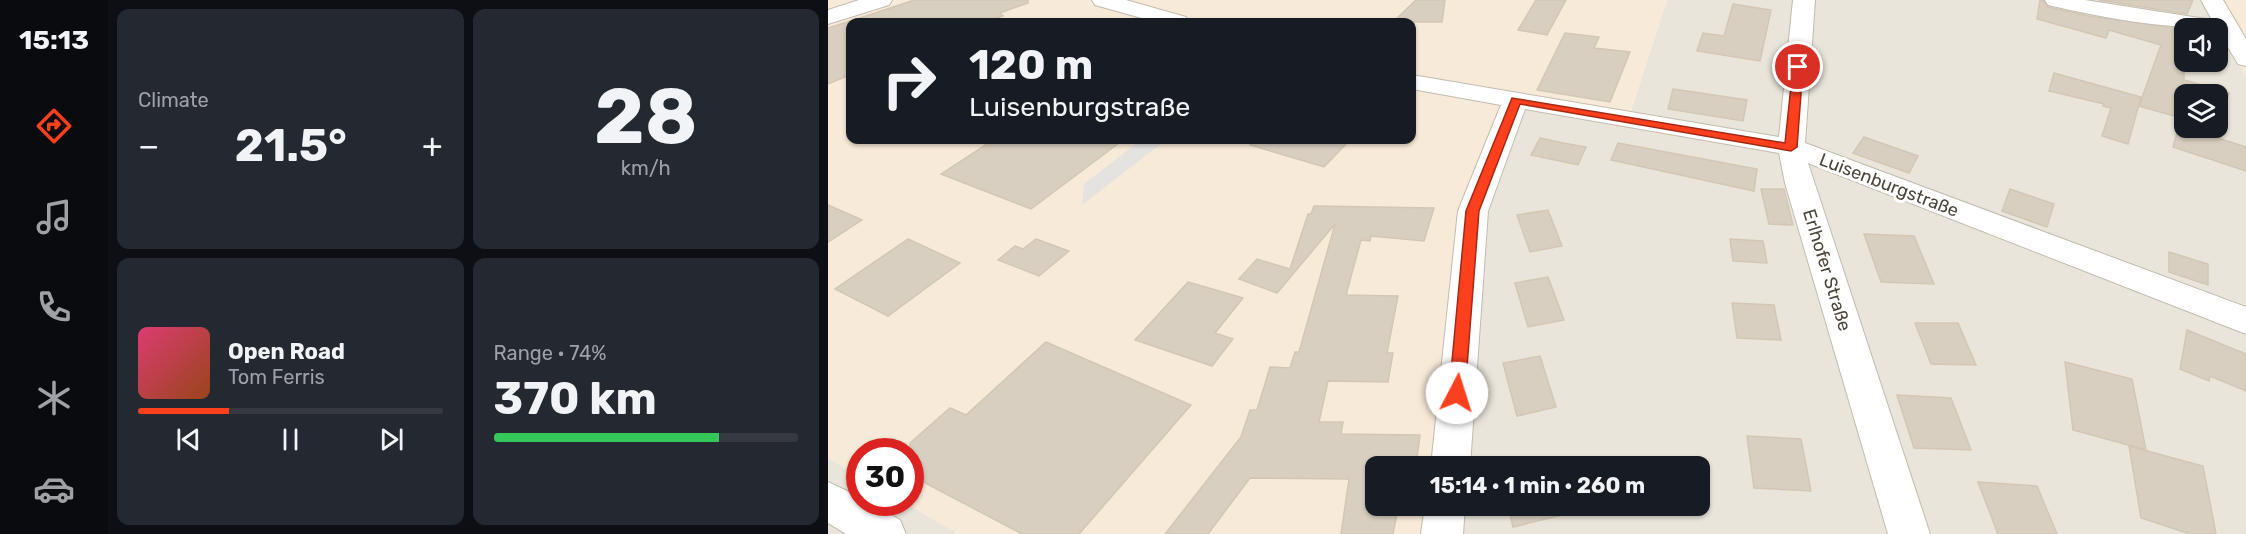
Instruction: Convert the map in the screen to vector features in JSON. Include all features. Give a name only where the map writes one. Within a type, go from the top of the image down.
[{"type":"street","points":[[828,17],[881,0]]},
{"type":"street","points":[[1103,0],[1164,18]]},
{"type":"street","name":"Erlhofer Straße","points":[[1804,0],[1791,147],[1803,195],[1909,534]]},
{"type":"street","points":[[2056,0],[2097,9],[2230,29]]},
{"type":"street","points":[[2212,0],[2246,59]]},
{"type":"street","name":"Luisenburgstraße","points":[[1416,83],[1791,147],[2246,321]]},
{"type":"street","points":[[1450,456],[1473,211],[1516,100]]},
{"type":"street","points":[[828,501],[885,534]]},
{"type":"street","points":[[1442,534],[1444,516]]},
{"type":"shaded area","points":[[828,0],[1667,0],[1629,117],[1518,98],[1462,241],[1434,456],[1365,456],[1365,516],[1427,516],[1425,534],[959,534],[924,514],[924,438],[846,438],[846,468],[828,458]]},
{"type":"shaded area","points":[[1667,0],[2202,0],[2212,18],[2174,18],[2174,72],[2228,72],[2228,45],[2246,76],[2246,534],[1425,534],[1427,516],[1710,516],[1710,456],[1434,456],[1462,241],[1517,98],[1629,117]]},
{"type":"shaded area","points":[[2202,0],[2246,0],[2246,76],[2228,46],[2228,18],[2211,18]]},
{"type":"shaded area","points":[[1136,144],[1161,144],[1082,205],[1084,184]]},
{"type":"shaded area","points":[[828,458],[846,468],[846,516],[924,516],[924,514],[959,534],[828,534]]},
{"type":"building","points":[[914,0],[1028,0],[1028,3],[1000,13],[1003,16],[997,18],[860,18]]},
{"type":"building","points":[[1416,0],[1445,0],[1442,22],[1416,22],[1416,18],[1397,18]]},
{"type":"building","points":[[1536,0],[1566,0],[1547,35],[1518,30]]},
{"type":"building","points":[[2040,0],[2043,0],[2048,7],[2089,16],[2174,28],[2174,72],[2184,72],[2184,80],[2198,84],[2174,84],[2174,116],[2139,106],[2161,45],[2109,30],[2106,38],[2037,19]]},
{"type":"building","points":[[2099,0],[2193,0],[2187,14]]},
{"type":"building","points":[[1733,4],[1771,10],[1760,61],[1697,51],[1703,33],[1724,36]]},
{"type":"building","points":[[846,22],[846,77],[828,84],[828,28]]},
{"type":"building","points":[[1565,33],[1599,37],[1594,48],[1630,52],[1610,102],[1537,90]]},
{"type":"building","points":[[2054,73],[2141,97],[2128,144],[2102,136],[2111,108],[2103,106],[2104,104],[2049,91]]},
{"type":"building","points":[[1673,89],[1747,100],[1743,121],[1668,109]]},
{"type":"building","points":[[1864,137],[1918,156],[1909,173],[1853,153]]},
{"type":"building","points":[[1540,138],[1586,147],[1578,165],[1531,155]]},
{"type":"building","points":[[2175,138],[2218,138],[2246,147],[2246,171],[2173,147]]},
{"type":"building","points":[[1618,143],[1757,169],[1754,191],[1611,160]]},
{"type":"building","points":[[987,144],[1118,144],[1031,209],[941,174]]},
{"type":"building","points":[[1250,144],[1346,144],[1324,167]]},
{"type":"building","points":[[1761,189],[1784,189],[1793,225],[1769,224]]},
{"type":"building","points":[[2010,189],[2054,204],[2047,227],[2002,211]]},
{"type":"building","points":[[828,205],[862,220],[828,242]]},
{"type":"building","points":[[1314,206],[1434,208],[1424,241],[1371,236],[1370,241],[1361,240],[1346,295],[1398,296],[1387,353],[1393,353],[1388,382],[1328,381],[1319,422],[1343,422],[1341,434],[1420,435],[1417,456],[1365,456],[1365,516],[1397,516],[1393,534],[1341,534],[1349,479],[1250,478],[1208,534],[1165,534],[1241,437],[1250,410],[1257,410],[1270,367],[1290,368],[1295,352],[1299,352],[1335,224],[1277,293],[1239,279],[1257,259],[1290,269],[1308,214],[1311,214]]},
{"type":"building","points":[[1548,210],[1562,246],[1530,252],[1517,215]]},
{"type":"building","points":[[1864,234],[1914,236],[1934,284],[1881,282]]},
{"type":"building","points":[[908,239],[960,263],[888,316],[835,289]]},
{"type":"building","points":[[1036,239],[1069,251],[1039,276],[998,260],[1015,246],[1023,249]]},
{"type":"building","points":[[1730,239],[1763,241],[1767,263],[1733,261]]},
{"type":"building","points":[[2169,252],[2208,264],[2208,285],[2169,272]]},
{"type":"building","points":[[1548,277],[1564,320],[1528,327],[1515,283]]},
{"type":"building","points":[[1188,282],[1243,298],[1215,333],[1233,339],[1212,366],[1135,340]]},
{"type":"building","points":[[1732,303],[1774,305],[1781,340],[1737,338]]},
{"type":"building","points":[[1915,323],[1958,323],[1976,365],[1931,364]]},
{"type":"building","points":[[2187,330],[2246,354],[2246,391],[2210,376],[2209,381],[2180,369]]},
{"type":"building","points":[[1046,342],[1191,405],[1079,534],[1022,534],[924,482],[924,438],[916,438],[950,408],[966,415]]},
{"type":"building","points":[[1540,356],[1556,407],[1517,416],[1503,363]]},
{"type":"building","points":[[2065,362],[2132,379],[2146,450],[2073,430]]},
{"type":"building","points":[[1897,395],[1951,398],[1971,450],[1914,448]]},
{"type":"building","points":[[1747,436],[1801,439],[1811,491],[1754,488]]},
{"type":"building","points":[[2129,446],[2203,466],[2216,534],[2190,534],[2141,518]]},
{"type":"building","points":[[1978,482],[2037,486],[2057,534],[1998,534]]},
{"type":"building","points":[[1510,516],[1559,516],[1513,527]]},
{"type":"route","points":[[1457,393],[1473,211],[1516,100],[1791,147],[1798,67]]}]
